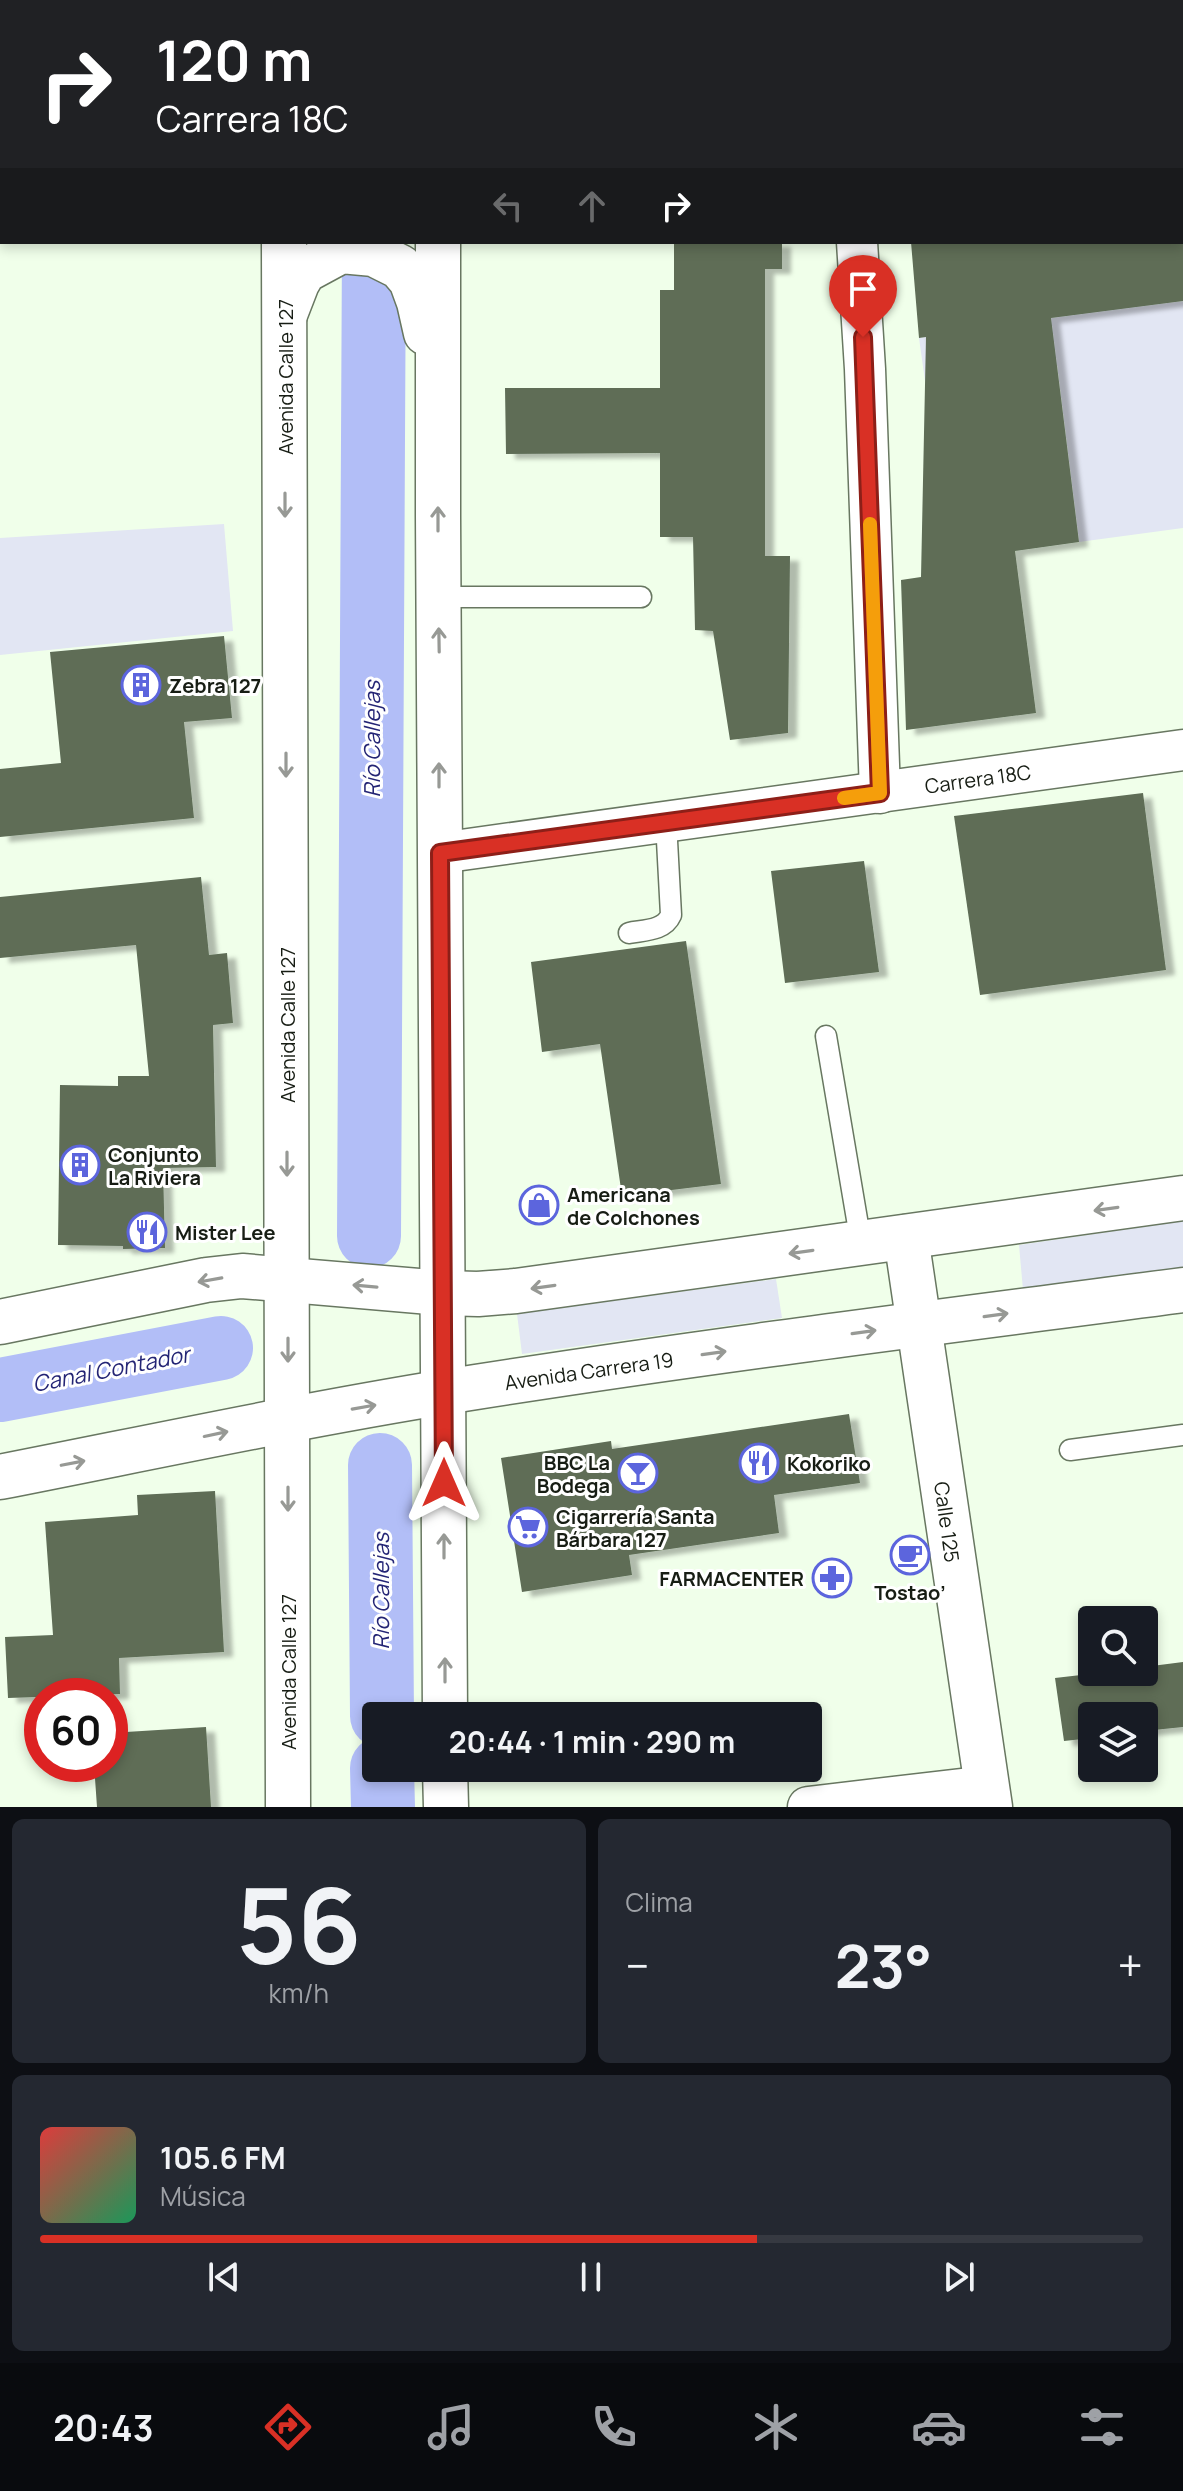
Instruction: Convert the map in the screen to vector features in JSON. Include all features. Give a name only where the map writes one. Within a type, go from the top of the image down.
[{"type":"main road","points":[[438,244],[445,1702]]},
{"type":"main road","points":[[294,257],[341,251],[374,254],[400,267],[411,280],[419,302],[438,394]]},
{"type":"main road","name":"Avenida Calle 127","points":[[288,1807],[285,315],[297,283],[294,257]]},
{"type":"main road","points":[[0,1322],[225,1277],[287,1279],[442,1293],[516,1291],[1183,1198]]},
{"type":"main road","name":"Calle 125","points":[[906,1237],[988,1796]]},
{"type":"main road","name":"Avenida Carrera 19","points":[[0,1477],[237,1429],[443,1393],[1183,1290]]},
{"type":"main road","points":[[445,1782],[446,1807]]},
{"type":"street","points":[[857,244],[865,369],[880,793]]},
{"type":"street","name":"Carrera 18C","points":[[440,853],[1183,750]]},
{"type":"street","points":[[808,1807],[988,1796]]},
{"type":"lane","points":[[438,597],[641,597]]},
{"type":"lane","points":[[629,933],[660,927],[668,923],[671,915],[666,822]]},
{"type":"lane","points":[[826,1036],[861,1243]]},
{"type":"lane","points":[[1070,1450],[1183,1435]]},
{"type":"shaded area","points":[[1183,301],[1183,528],[1079,542],[1057,364],[925,381],[919,338]]},
{"type":"shaded area","points":[[224,524],[233,631],[0,655],[0,538]]},
{"type":"shaded area","points":[[1183,1221],[1183,1269],[1023,1290],[1019,1245]]},
{"type":"shaded area","points":[[776,1279],[782,1318],[522,1354],[517,1314]]},
{"type":"building","points":[[674,244],[782,244],[782,269],[765,269],[765,556],[790,556],[788,733],[730,740],[713,631],[695,630],[693,537],[660,537],[660,453],[506,454],[505,388],[660,388],[660,290],[674,290]]},
{"type":"building","points":[[911,244],[1183,244],[1183,301],[1051,318],[1079,542],[1015,551],[1036,713],[906,730],[901,580],[921,577],[926,337],[919,338]]},
{"type":"building","points":[[224,636],[232,718],[184,722],[194,818],[0,837],[0,769],[61,763],[50,652]]},
{"type":"building","points":[[1143,793],[1166,970],[980,995],[954,816]]},
{"type":"building","points":[[864,861],[879,972],[785,983],[771,871]]},
{"type":"building","points":[[201,877],[209,955],[227,953],[233,1023],[213,1025],[216,1167],[163,1168],[165,1248],[58,1245],[60,1085],[118,1086],[118,1076],[149,1076],[136,945],[0,958],[0,897]]},
{"type":"building","points":[[686,941],[721,1184],[622,1196],[600,1044],[542,1052],[531,962]]},
{"type":"building","points":[[849,1414],[860,1483],[774,1495],[779,1533],[629,1555],[632,1575],[522,1592],[501,1458],[611,1441],[612,1449]]},
{"type":"building","points":[[215,1491],[224,1652],[119,1658],[120,1678],[24,1678],[24,1697],[8,1698],[5,1637],[53,1635],[45,1522],[138,1515],[137,1495]]},
{"type":"building","points":[[1183,1662],[1183,1727],[1158,1730],[1158,1702],[1078,1702],[1078,1740],[1064,1741],[1055,1678],[1078,1675],[1078,1686],[1158,1686],[1158,1665]]},
{"type":"building","points":[[206,1727],[211,1807],[97,1807],[95,1782],[128,1782],[128,1732]]},
{"type":"waterway","name":"Río Callejas","points":[[369,1236],[374,244]]},
{"type":"waterway","name":"Canal Contador","points":[[0,1390],[221,1348]]},
{"type":"waterway","name":"Río Callejas","points":[[380,1465],[382,1702]]},
{"type":"waterway","name":"Río Callejas","points":[[382,1782],[383,1807]]},
{"type":"slow traffic","points":[[844,798],[880,793],[870,524]]},
{"type":"place","name":"Zebra 127","points":[[141,685]]},
{"type":"place","name":"Conjunto La Riviera","points":[[80,1165]]},
{"type":"place","name":"Americana de Colchones","points":[[539,1205]]},
{"type":"place","name":"Mister Lee","points":[[147,1232]]},
{"type":"place","name":"Kokoriko","points":[[759,1463]]},
{"type":"place","name":"BBC La Bodega","points":[[638,1473]]},
{"type":"place","name":"Cigarrería Santa Bárbara 127","points":[[528,1527]]},
{"type":"place","name":"Tostao’","points":[[910,1555]]},
{"type":"place","name":"FARMACENTER","points":[[832,1578]]},
{"type":"route","points":[[444,1483],[440,853],[880,793],[863,337]]}]
